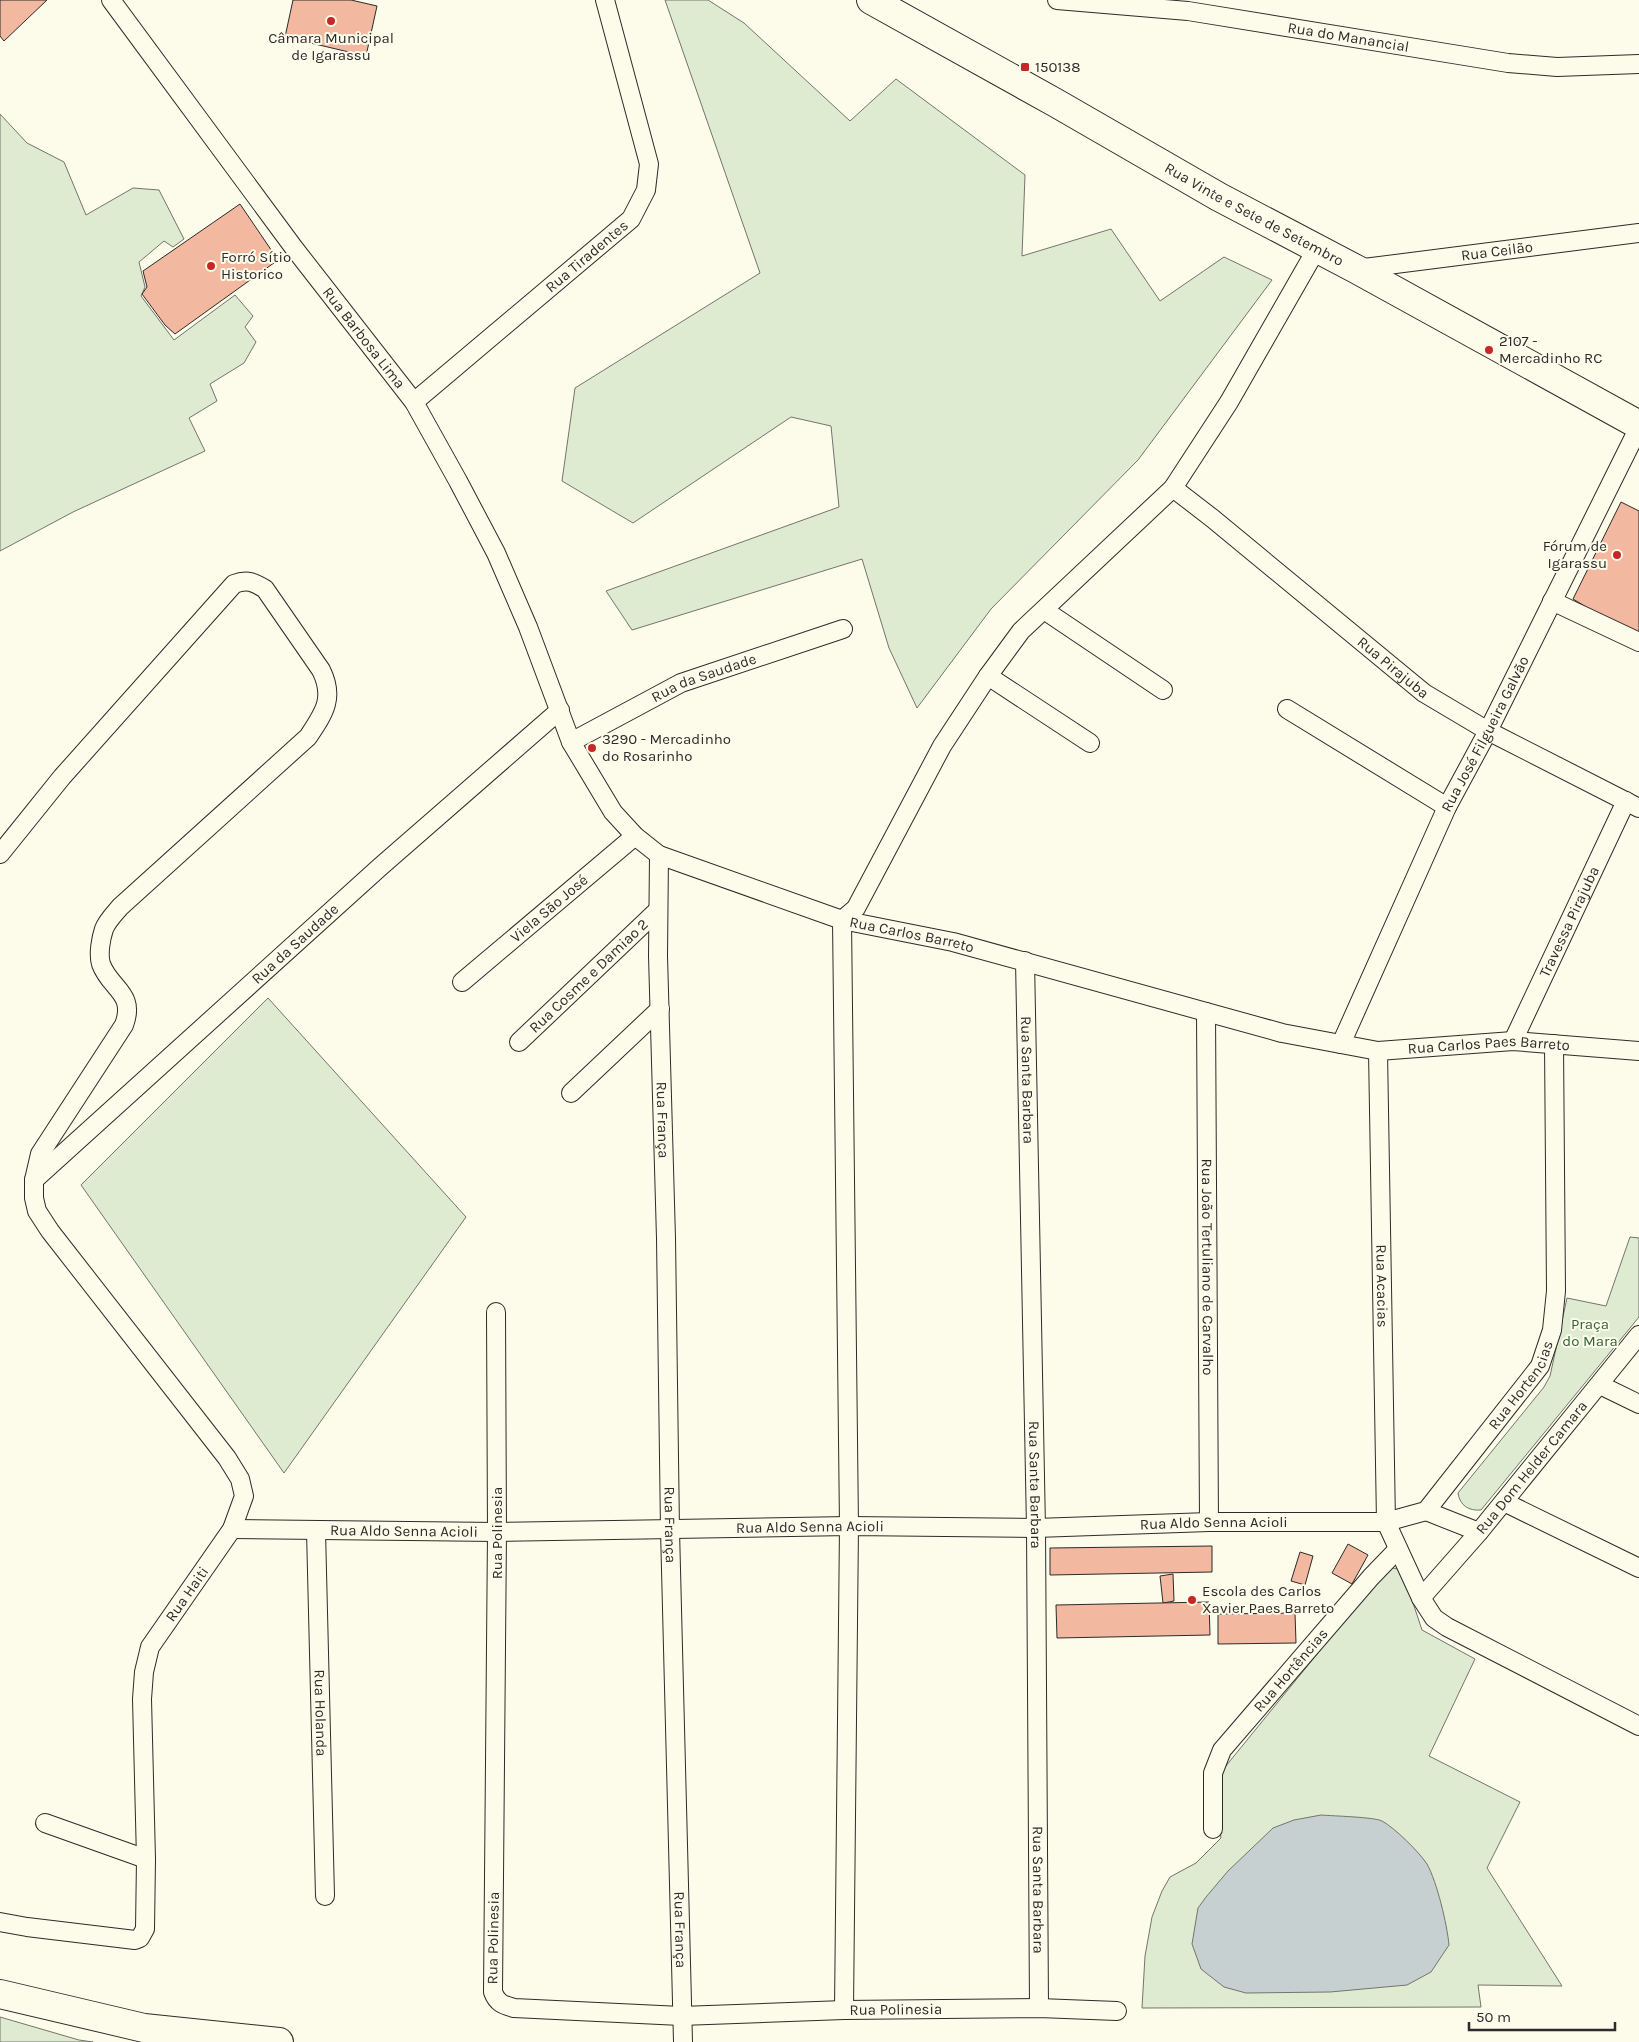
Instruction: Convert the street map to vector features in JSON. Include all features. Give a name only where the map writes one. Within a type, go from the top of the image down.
[{"type":"main road","name":"Rua Vinte e Sete de Setembro","points":[[871,0],[1056,103],[1219,197],[1316,250],[1356,269],[1639,426]]},
{"type":"main road","points":[[0,1994],[144,2028],[279,2042]]},
{"type":"street","name":"Rua Barbosa Lima","points":[[111,0],[294,248],[414,402],[496,553],[528,627],[560,710]]},
{"type":"street","name":"Rua Tiradentes","points":[[414,402],[631,219],[646,190],[649,164],[605,0]]},
{"type":"street","name":"Rua do Manancial","points":[[1057,0],[1188,11],[1508,63],[1557,67],[1639,64]]},
{"type":"street","name":"Rua Ceilão","points":[[1356,269],[1639,234]]},
{"type":"street","points":[[844,2010],[849,1526],[842,920],[856,908],[942,746],[988,676],[1022,631],[1173,488],[1229,402],[1316,250]]},
{"type":"street","name":"Rua José Filgueira Galvão","points":[[1341,1044],[1447,806],[1488,731],[1639,426]]},
{"type":"street","name":"Rua Pirajuba","points":[[1173,488],[1424,693],[1488,731],[1632,804]]},
{"type":"street","name":"Rua Haiti","points":[[0,854],[62,777],[234,584],[243,581],[254,582],[265,589],[321,670],[327,682],[328,696],[324,712],[308,737],[120,907],[105,927],[101,944],[101,963],[127,1004],[128,1014],[124,1025],[40,1154],[34,1180],[34,1198],[37,1211],[50,1231],[228,1458],[240,1479],[244,1496],[232,1529],[150,1647],[144,1672],[142,1699],[146,1859],[145,1929],[140,1938],[135,1940],[0,1922]]},
{"type":"street","points":[[1552,601],[1639,642]]},
{"type":"street","points":[[1044,610],[1163,690]]},
{"type":"street","name":"Rua da Saudade","points":[[571,742],[681,683],[843,629]]},
{"type":"street","points":[[988,676],[1090,743]]},
{"type":"street","points":[[1287,708],[1447,806]]},
{"type":"street","name":"Rua Carlos Barreto","points":[[560,710],[571,742],[613,812],[635,836],[659,855],[842,920],[953,942],[1282,1033],[1341,1044]]},
{"type":"street","name":"Rua da Saudade","points":[[34,1180],[380,867],[560,710]]},
{"type":"street","name":"Travessa Pirajuba","points":[[1513,1041],[1632,804]]},
{"type":"street","name":"Viela São José","points":[[462,982],[635,836]]},
{"type":"street","name":"Rua França","points":[[659,855],[658,910],[670,1530],[683,2042]]},
{"type":"street","name":"Rua Cosme e Damiao 2","points":[[520,1042],[658,910]]},
{"type":"street","name":"Rua Santa Barbara","points":[[1025,961],[1036,1528],[1039,2008]]},
{"type":"street","points":[[571,1093],[660,1009]]},
{"type":"street","name":"Rua João Tertuliano de Carvalho","points":[[1206,1012],[1208,1522]]},
{"type":"street","name":"Rua Carlos Paes Barreto","points":[[1341,1044],[1378,1051],[1513,1041],[1639,1051]]},
{"type":"street","name":"Rua Hortencias","points":[[1426,1511],[1540,1366],[1552,1330],[1556,1291],[1554,1044]]},
{"type":"street","name":"Rua Acacias","points":[[1378,1051],[1386,1522]]},
{"type":"street","name":"Rua Polinesia","points":[[496,1312],[497,1532],[492,1992],[496,2000],[505,2006],[514,2008],[682,2016],[844,2010],[1039,2008],[1117,2011]]},
{"type":"street","name":"Rua Dom Helder Camara","points":[[1421,1598],[1504,1502],[1639,1335]]},
{"type":"street","points":[[1600,1385],[1639,1404]]},
{"type":"street","points":[[1504,1502],[1639,1568]]},
{"type":"street","points":[[1479,1532],[1426,1511],[1386,1522],[1421,1598],[1434,1618],[1447,1627],[1639,1726]]},
{"type":"street","name":"Rua Aldo Senna Acioli","points":[[232,1529],[497,1532],[849,1526],[1036,1528],[1208,1522],[1386,1522]]},
{"type":"street","name":"Rua Holanda","points":[[316,1531],[325,1896]]},
{"type":"street","name":"Rua Hortências","points":[[1212,1828],[1213,1773],[1222,1750],[1371,1577],[1398,1549]]},
{"type":"street","points":[[45,1823],[146,1859]]},
{"type":"green space","points":[[665,0],[708,0],[744,23],[850,121],[896,79],[1025,175],[1022,256],[1111,229],[1160,301],[1224,257],[1272,280],[1138,460],[991,609],[917,708],[889,648],[862,559],[632,630],[606,591],[839,507],[831,426],[791,417],[633,523],[562,481],[575,388],[760,273]]},
{"type":"green space","points":[[0,114],[27,143],[64,162],[86,215],[133,188],[159,190],[184,239],[173,247],[164,241],[139,262],[145,287],[141,296],[174,340],[235,295],[253,316],[245,327],[256,342],[244,363],[210,384],[217,401],[189,418],[205,451],[73,512],[0,551]]},
{"type":"green space","points":[[268,998],[466,1217],[284,1473],[81,1185]]},
{"type":"green space","name":"Praça do Mara","points":[[1630,1237],[1639,1238],[1639,1317],[1481,1510],[1473,1510],[1466,1507],[1459,1498],[1458,1493],[1544,1387],[1550,1376],[1567,1298],[1606,1306]]},
{"type":"green space","points":[[1388,1567],[1402,1570],[1422,1630],[1475,1659],[1429,1756],[1520,1802],[1487,1868],[1562,1986],[1478,1985],[1481,2007],[1142,2008],[1145,1956],[1152,1917],[1162,1891],[1170,1877],[1196,1863],[1221,1838],[1216,1796],[1221,1772]]},
{"type":"green space","points":[[0,2017],[79,2040],[93,2042],[0,2042]]},
{"type":"shaded area","points":[[1321,1815],[1382,1821],[1413,1847],[1431,1872],[1444,1915],[1449,1945],[1431,1972],[1407,1985],[1330,1992],[1246,1993],[1224,1987],[1201,1969],[1192,1944],[1198,1908],[1228,1871],[1273,1828],[1294,1820]]},
{"type":"building","points":[[0,0],[47,0],[4,41],[0,36]]},
{"type":"building","name":"Câmara Municipal de Igarassu","points":[[293,0],[351,0],[377,6],[366,56],[285,37]]},
{"type":"building","name":"Forró Sítio Historico","points":[[240,204],[278,260],[175,334],[165,325],[142,294],[147,287],[143,271]]},
{"type":"building","name":"Fórum de Igarassu","points":[[1621,502],[1639,511],[1639,634],[1601,616],[1573,599]]},
{"type":"building","points":[[1348,1544],[1368,1555],[1352,1584],[1332,1573]]},
{"type":"building","points":[[1212,1546],[1212,1572],[1050,1575],[1050,1548]]},
{"type":"building","points":[[1300,1552],[1313,1556],[1305,1585],[1291,1581]]},
{"type":"building","points":[[1173,1574],[1174,1601],[1163,1603],[1160,1576]]},
{"type":"building","points":[[1209,1602],[1210,1635],[1057,1638],[1056,1605]]},
{"type":"building","points":[[1295,1613],[1296,1643],[1218,1644],[1218,1614]]},
{"type":"place","name":"Câmara Municipal de Igarassu","points":[[331,21]]},
{"type":"place","name":"150138","points":[[1025,67]]},
{"type":"place","name":"Forró Sítio Historico","points":[[211,266]]},
{"type":"place","name":"2107 - Mercadinho RC","points":[[1489,350]]},
{"type":"place","name":"Fórum de Igarassu","points":[[1617,555]]},
{"type":"place","name":"3290 - Mercadinho do Rosarinho","points":[[592,748]]},
{"type":"place","name":"Escola des Carlos Xavier Paes Barreto","points":[[1192,1600]]}]
